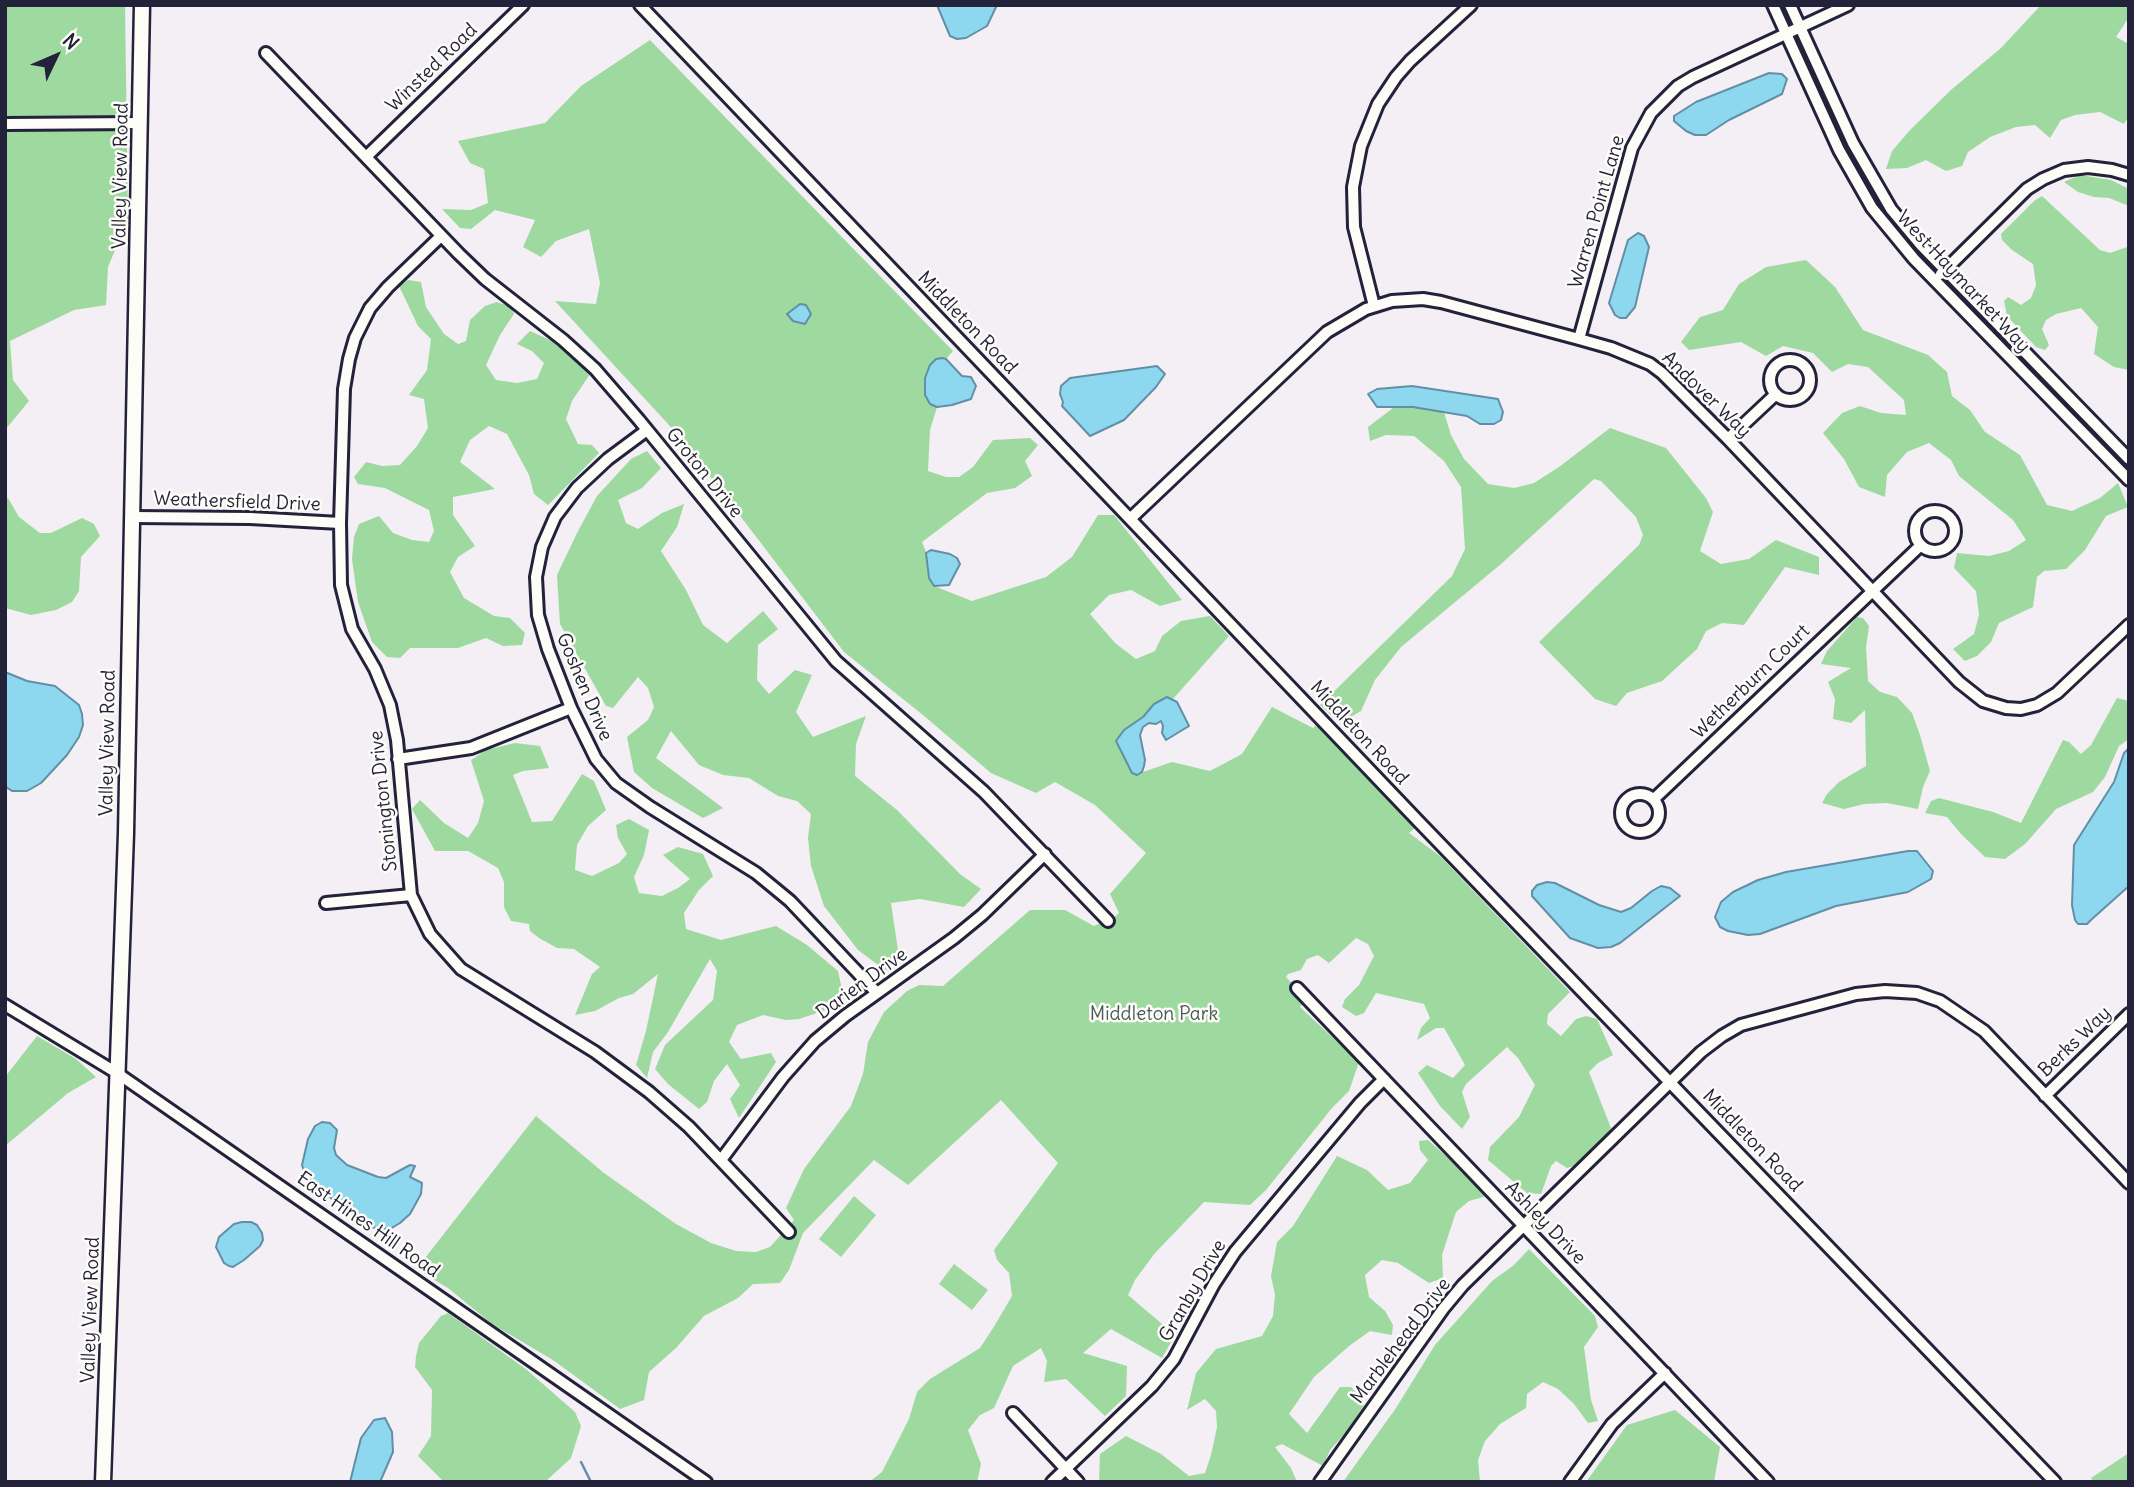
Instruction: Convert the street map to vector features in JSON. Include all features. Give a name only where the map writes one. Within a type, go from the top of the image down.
[{"type":"main road","name":"Valley View Road","points":[[103,1482],[126,833],[142,5]]},
{"type":"street","name":"Winsted Road","points":[[366,158],[523,5]]},
{"type":"street","name":"Middleton Road","points":[[640,5],[2055,1482]]},
{"type":"street","points":[[1374,306],[1354,227],[1353,187],[1360,146],[1378,104],[1396,77],[1471,5]]},
{"type":"street","name":"West Haymarket Way","points":[[1773,5],[1839,150],[1860,188],[1897,241],[2129,480]]},
{"type":"street","name":"West Haymarket Way","points":[[1790,5],[1853,143],[1878,190],[1908,230],[1945,270],[2129,459]]},
{"type":"street","name":"Warren Point Lane","points":[[1580,339],[1629,157],[1640,130],[1651,113],[1692,77],[1848,5]]},
{"type":"street","name":"Groton Drive","points":[[266,53],[485,279],[579,354],[609,384],[836,662],[984,792],[1108,921]]},
{"type":"street","points":[[5,124],[141,122]]},
{"type":"street","points":[[1934,281],[2027,189],[2043,178],[2064,170],[2088,167],[2129,175]]},
{"type":"street","name":"Stonington Drive","points":[[441,236],[379,297],[355,338],[344,389],[340,523],[343,600],[352,629],[375,669],[390,705],[411,895],[430,934],[461,969],[568,1034],[631,1077],[668,1107],[789,1232]]},
{"type":"street","name":"Andover Way","points":[[1130,519],[1314,342],[1340,322],[1374,306],[1411,299],[1441,302],[1580,339],[1629,354],[1650,364],[1728,439],[1966,688],[1983,701],[2006,708],[2021,709],[2037,705],[2057,694],[2129,625]]},
{"type":"street","points":[[1728,439],[1776,394]]},
{"type":"street","name":"Goshen Drive","points":[[647,430],[601,464],[577,488],[555,517],[542,547],[536,577],[538,615],[571,708],[596,759],[616,783],[756,873],[790,901],[877,993]]},
{"type":"street","name":"Weathersfield Drive","points":[[132,517],[340,523]]},
{"type":"street","name":"Wetherburn Court","points":[[1654,799],[1921,545]]},
{"type":"street","points":[[398,759],[471,748],[571,708]]},
{"type":"street","name":"Darien Drive","points":[[721,1160],[804,1053],[845,1016],[973,922],[1045,854]]},
{"type":"street","points":[[326,904],[411,895]]},
{"type":"street","name":"Ashley Drive","points":[[1297,988],[1768,1482]]},
{"type":"street","name":"Marblehead Drive","points":[[1320,1482],[1443,1308],[1701,1052],[1741,1025],[1856,994],[1885,991],[1917,993],[1952,1007],[1984,1031],[2129,1183]]},
{"type":"street","name":"East Hines Hill Road","points":[[5,1005],[117,1073],[706,1482]]},
{"type":"street","name":"Berks Way","points":[[2045,1096],[2129,1014]]},
{"type":"street","name":"Granby Drive","points":[[1052,1482],[1152,1386],[1174,1360],[1214,1284],[1235,1252],[1360,1103],[1384,1079]]},
{"type":"street","points":[[1570,1482],[1612,1424],[1665,1373]]},
{"type":"street","points":[[1013,1413],[1078,1482]]},
{"type":"green space","points":[[5,5],[125,5],[128,219],[108,267],[106,305],[74,310],[10,341],[13,380],[29,401],[5,430]]},
{"type":"green space","points":[[2041,5],[2129,5],[2129,17],[2116,37],[2129,44],[2129,116],[2124,124],[2100,112],[2075,115],[2061,120],[2050,138],[2035,125],[2016,127],[1990,137],[1968,152],[1962,166],[1946,171],[1926,160],[1907,168],[1886,169],[1892,151],[1911,129],[1952,89],[2001,48]]},
{"type":"green space","name":"Middleton Park","points":[[650,40],[953,351],[946,359],[942,358],[930,365],[928,371],[930,404],[937,407],[930,430],[928,471],[946,477],[959,477],[973,467],[993,440],[1030,438],[1038,445],[1025,461],[1032,476],[1015,488],[987,493],[922,542],[929,560],[927,571],[934,586],[972,601],[1046,577],[1072,557],[1098,515],[1114,515],[1182,600],[1160,606],[1131,590],[1109,595],[1090,614],[1115,643],[1136,659],[1155,651],[1162,636],[1181,621],[1210,616],[1229,636],[1173,699],[1167,697],[1154,704],[1143,717],[1124,730],[1116,742],[1132,773],[1137,774],[1172,762],[1210,771],[1242,754],[1272,707],[1313,728],[1323,719],[1420,823],[1409,833],[1440,856],[1570,992],[1548,1014],[1547,1024],[1561,1036],[1576,1019],[1586,1016],[1597,1019],[1613,1055],[1598,1063],[1589,1072],[1611,1128],[1590,1161],[1567,1168],[1556,1161],[1551,1166],[1541,1194],[1527,1193],[1488,1160],[1490,1147],[1519,1117],[1535,1085],[1518,1058],[1507,1047],[1466,1084],[1462,1092],[1470,1117],[1462,1129],[1440,1106],[1418,1073],[1427,1065],[1453,1078],[1465,1065],[1444,1028],[1436,1028],[1417,1040],[1421,1028],[1430,1018],[1424,1004],[1376,993],[1364,1013],[1356,1016],[1342,1007],[1345,999],[1359,985],[1374,956],[1368,944],[1356,938],[1329,963],[1318,955],[1307,959],[1301,970],[1286,977],[1307,999],[1300,1007],[1359,1062],[1349,1091],[1332,1108],[1266,1190],[1250,1205],[1204,1202],[1155,1253],[1135,1280],[1128,1295],[1175,1335],[1162,1358],[1111,1329],[1083,1353],[1127,1366],[1126,1396],[1105,1416],[1066,1379],[1044,1382],[1047,1361],[1041,1348],[1013,1366],[994,1408],[980,1415],[968,1430],[981,1464],[977,1482],[869,1482],[882,1472],[909,1419],[917,1392],[930,1379],[980,1348],[995,1325],[1012,1296],[1009,1273],[997,1260],[994,1250],[1058,1163],[1001,1100],[908,1185],[874,1160],[803,1233],[789,1270],[780,1283],[753,1284],[738,1298],[704,1316],[676,1348],[649,1372],[644,1400],[620,1409],[553,1360],[492,1324],[418,1267],[536,1116],[604,1173],[676,1224],[711,1243],[736,1251],[756,1252],[770,1247],[794,1220],[786,1208],[804,1169],[851,1106],[863,1074],[868,1042],[884,1012],[907,991],[919,985],[943,986],[1030,910],[1065,910],[1094,926],[1103,922],[1105,926],[1119,913],[1110,894],[1146,853],[1095,805],[1055,782],[1036,793],[991,773],[844,652],[680,437],[555,301],[596,304],[600,283],[589,229],[556,241],[541,257],[523,247],[535,220],[495,210],[471,229],[460,228],[442,209],[471,210],[488,203],[484,169],[470,163],[458,141],[545,123],[581,86]]},
{"type":"green space","points":[[2080,175],[2111,180],[2129,189],[2129,206],[2109,198],[2078,192],[2064,182]]},
{"type":"green space","points":[[2042,196],[2100,250],[2110,253],[2129,244],[2129,370],[2114,367],[2094,354],[2098,327],[2081,308],[2056,314],[2046,320],[2042,329],[2049,345],[2045,350],[2036,347],[2007,316],[2004,301],[2008,297],[2021,305],[2031,298],[2036,285],[2033,264],[2012,250],[2002,240],[2001,234]]},
{"type":"green space","points":[[1806,260],[1835,287],[1863,330],[1928,355],[1947,372],[1952,396],[1970,410],[1985,432],[2020,455],[2047,505],[2072,511],[2100,498],[2118,483],[2128,507],[2106,516],[2085,550],[2066,569],[2044,571],[2037,577],[2033,607],[1999,623],[1991,642],[1977,656],[1965,661],[1953,649],[1974,634],[1979,615],[1976,591],[1954,568],[1957,553],[1989,556],[2009,551],[2026,540],[2013,520],[1959,476],[1951,460],[1929,443],[1907,452],[1887,475],[1885,497],[1859,487],[1844,459],[1823,433],[1842,413],[1860,406],[1881,413],[1906,415],[1904,400],[1868,367],[1848,364],[1832,372],[1813,353],[1783,346],[1766,356],[1741,342],[1689,350],[1681,342],[1700,317],[1723,310],[1739,284],[1766,267]]},
{"type":"green space","points":[[408,280],[421,282],[426,307],[444,334],[458,344],[466,341],[470,320],[485,306],[497,302],[511,307],[514,314],[500,335],[486,365],[496,380],[517,383],[537,379],[544,363],[532,351],[517,344],[530,331],[552,341],[590,374],[572,401],[566,419],[578,444],[592,445],[599,453],[548,505],[534,494],[529,475],[507,434],[489,426],[470,440],[460,462],[495,489],[453,497],[453,515],[475,546],[458,557],[450,572],[464,598],[494,616],[510,618],[525,633],[522,645],[503,646],[486,638],[458,648],[410,648],[400,658],[387,657],[372,642],[358,602],[352,559],[354,537],[359,524],[379,516],[393,533],[412,540],[429,542],[434,531],[429,510],[385,488],[358,484],[354,477],[366,462],[382,466],[400,465],[428,428],[424,399],[409,395],[427,370],[431,339],[418,326],[399,286]]},
{"type":"green space","points":[[1413,407],[1444,412],[1451,435],[1464,459],[1488,484],[1514,488],[1534,483],[1610,428],[1666,448],[1706,498],[1713,512],[1700,551],[1721,564],[1749,559],[1776,540],[1819,557],[1819,575],[1785,567],[1744,625],[1722,623],[1706,631],[1697,649],[1662,681],[1627,693],[1616,706],[1595,699],[1539,642],[1639,545],[1643,535],[1636,517],[1601,481],[1594,479],[1501,564],[1401,647],[1375,680],[1361,711],[1340,723],[1320,705],[1452,576],[1465,549],[1461,487],[1444,461],[1414,436],[1386,435],[1370,441],[1368,427],[1393,408]]},
{"type":"green space","points":[[647,451],[661,468],[642,488],[618,500],[626,523],[638,529],[662,513],[684,504],[677,527],[661,551],[686,590],[703,625],[727,643],[763,611],[778,629],[758,645],[757,680],[769,694],[795,670],[812,675],[796,712],[813,737],[866,716],[856,744],[855,776],[897,810],[960,874],[981,889],[964,907],[920,899],[891,903],[898,950],[886,971],[858,950],[824,906],[811,866],[808,838],[811,814],[797,801],[778,796],[749,778],[723,775],[699,765],[671,731],[656,758],[723,808],[703,818],[652,788],[634,772],[627,737],[648,720],[654,707],[648,688],[638,677],[613,708],[606,706],[560,624],[557,575],[577,533],[597,496],[631,459]]},
{"type":"green space","points":[[8,498],[19,517],[40,533],[51,533],[82,518],[94,524],[100,536],[81,557],[79,591],[72,602],[56,610],[31,615],[5,608],[5,499]]},
{"type":"green space","points":[[1857,617],[1863,618],[1869,626],[1866,647],[1868,681],[1880,692],[1897,697],[1912,713],[1920,735],[1930,771],[1918,809],[1887,803],[1864,804],[1844,809],[1822,803],[1839,782],[1866,766],[1865,710],[1851,723],[1833,719],[1835,699],[1828,682],[1851,668],[1821,664],[1827,651]]},
{"type":"green space","points":[[2117,698],[2129,701],[2129,739],[2119,746],[2105,777],[2093,792],[2056,809],[2025,844],[2005,859],[1985,857],[1947,817],[1925,813],[1931,801],[1939,798],[1993,812],[2021,823],[2063,740],[2069,742],[2081,754],[2091,745]]},
{"type":"green space","points":[[515,743],[540,746],[549,768],[513,775],[532,822],[552,821],[582,774],[594,781],[606,810],[588,826],[577,845],[575,870],[592,876],[619,863],[627,854],[618,838],[616,825],[629,819],[649,830],[644,855],[634,877],[639,893],[662,896],[690,879],[663,855],[678,847],[703,854],[713,876],[699,890],[684,913],[686,929],[721,940],[776,926],[807,945],[838,971],[844,999],[823,1011],[799,1019],[786,1020],[763,1015],[737,1025],[729,1042],[741,1059],[771,1053],[776,1062],[739,1118],[730,1099],[740,1085],[727,1064],[714,1081],[707,1102],[699,1109],[668,1084],[655,1069],[665,1045],[713,1000],[717,971],[710,959],[668,1032],[653,1052],[647,1078],[636,1065],[658,974],[633,994],[595,1011],[575,1015],[592,974],[600,967],[574,949],[557,948],[539,938],[530,931],[529,924],[511,921],[504,907],[504,882],[498,868],[468,851],[435,851],[412,809],[420,800],[444,823],[468,838],[478,823],[484,801],[471,760],[486,750]]},
{"type":"green space","points":[[37,1036],[76,1059],[96,1077],[68,1093],[5,1146],[5,1077]]},
{"type":"green space","points":[[1428,1140],[1487,1196],[1469,1201],[1456,1212],[1442,1255],[1443,1278],[1429,1283],[1398,1263],[1382,1260],[1365,1275],[1369,1297],[1385,1311],[1393,1325],[1392,1335],[1370,1331],[1349,1346],[1314,1377],[1289,1414],[1307,1433],[1340,1387],[1351,1387],[1359,1396],[1364,1405],[1349,1429],[1330,1450],[1323,1466],[1282,1444],[1275,1447],[1291,1468],[1297,1482],[1099,1482],[1100,1454],[1126,1436],[1161,1454],[1189,1476],[1205,1473],[1217,1427],[1216,1411],[1205,1399],[1187,1410],[1196,1373],[1216,1349],[1262,1336],[1273,1316],[1275,1295],[1271,1276],[1277,1242],[1293,1226],[1337,1156],[1367,1170],[1388,1190],[1410,1183],[1428,1160],[1420,1150],[1419,1141]]},
{"type":"green space","points":[[854,1196],[876,1215],[841,1257],[819,1239]]},
{"type":"green space","points":[[1529,1249],[1595,1316],[1598,1327],[1584,1347],[1591,1400],[1598,1421],[1588,1423],[1558,1389],[1543,1382],[1527,1394],[1526,1408],[1500,1424],[1485,1441],[1478,1460],[1480,1482],[1343,1482],[1396,1408],[1435,1345],[1492,1281],[1514,1265]]},
{"type":"green space","points":[[954,1264],[988,1290],[972,1310],[939,1284]]},
{"type":"green space","points":[[448,1313],[527,1370],[575,1412],[581,1426],[571,1458],[545,1482],[444,1482],[418,1456],[431,1436],[432,1390],[415,1367],[416,1356],[419,1343],[441,1316]]},
{"type":"green space","points":[[1675,1410],[1720,1447],[1714,1482],[1586,1482],[1627,1425]]},
{"type":"green space","points":[[2129,1453],[2129,1482],[2094,1482],[2091,1478]]},
{"type":"water","points":[[937,5],[997,5],[987,26],[966,38],[957,39],[950,36]]},
{"type":"water","points":[[1769,73],[1782,74],[1787,79],[1782,94],[1729,120],[1706,135],[1695,135],[1674,121],[1674,116],[1696,102]]},
{"type":"water","points":[[1638,233],[1644,236],[1649,247],[1635,307],[1626,318],[1620,318],[1615,315],[1609,303],[1628,240]]},
{"type":"water","points":[[800,304],[806,305],[811,314],[805,324],[793,321],[787,314]]},
{"type":"water","points":[[942,358],[962,376],[971,377],[976,386],[971,399],[937,407],[930,404],[925,395],[925,378],[930,365],[936,359]]},
{"type":"water","points":[[1157,366],[1165,374],[1156,387],[1124,420],[1090,436],[1062,406],[1061,386],[1070,378]]},
{"type":"water","points":[[1412,386],[1498,399],[1503,412],[1501,420],[1494,424],[1480,424],[1467,416],[1413,407],[1377,407],[1368,394],[1377,389]]},
{"type":"water","points":[[931,550],[957,558],[960,564],[949,585],[934,586],[929,578],[926,553]]},
{"type":"water","points":[[5,672],[27,681],[55,686],[79,705],[82,714],[83,725],[79,737],[67,755],[41,783],[27,791],[12,791],[6,787],[5,782]]},
{"type":"water","points":[[1167,697],[1177,702],[1189,726],[1166,740],[1161,721],[1143,727],[1140,735],[1144,766],[1142,772],[1137,775],[1132,773],[1116,741],[1124,730],[1143,717],[1154,704]]},
{"type":"water","points":[[2129,748],[2129,886],[2087,924],[2078,924],[2072,905],[2074,845],[2114,782],[2124,753]]},
{"type":"water","points":[[1917,851],[1933,871],[1931,879],[1908,892],[1836,906],[1760,934],[1748,935],[1728,931],[1720,927],[1715,917],[1721,902],[1733,892],[1758,880],[1786,872]]},
{"type":"water","points":[[1547,882],[1621,912],[1661,886],[1670,888],[1680,896],[1620,943],[1598,948],[1570,938],[1532,896],[1537,885]]},
{"type":"water","points":[[322,1122],[330,1123],[337,1130],[334,1148],[336,1155],[347,1165],[386,1178],[410,1165],[415,1166],[410,1177],[422,1183],[421,1194],[410,1214],[400,1223],[390,1229],[367,1227],[305,1174],[302,1165],[308,1139],[315,1126]]},
{"type":"water","points":[[242,1222],[257,1225],[263,1240],[260,1246],[233,1267],[224,1263],[216,1247],[219,1237],[234,1224]]},
{"type":"water","points":[[385,1418],[392,1432],[393,1452],[380,1482],[350,1482],[361,1438],[374,1420]]},
{"type":"waterway","points":[[581,1462],[591,1482]]}]
